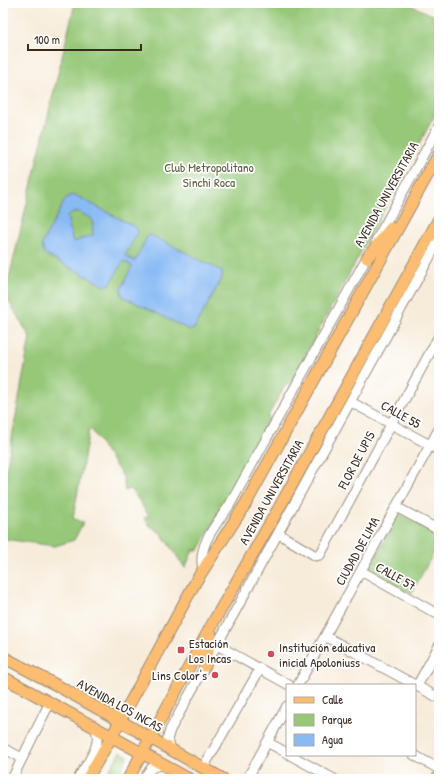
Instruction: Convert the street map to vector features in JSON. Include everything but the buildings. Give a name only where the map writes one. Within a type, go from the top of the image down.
[{"type":"main road","name":"AVENIDA UNIVERSITARIA","points":[[87,779],[203,569],[246,503],[439,154]]},
{"type":"main road","points":[[367,258],[395,224],[406,214]]},
{"type":"main road","name":"AVENIDA UNIVERSITARIA","points":[[128,779],[214,621],[279,508],[439,219]]},
{"type":"main road","points":[[205,666],[214,621]]},
{"type":"main road","name":"AVENIDA LOS INCAS","points":[[3,657],[223,779]]},
{"type":"main road","points":[[20,666],[8,679],[189,779]]},
{"type":"street","name":"AVENIDA UNIVERSITARIA","points":[[203,569],[201,560],[202,553],[214,529],[229,506],[439,126]]},
{"type":"street","name":"AVENIDA UNIVERSITARIA","points":[[172,750],[168,744],[167,736],[439,240]]},
{"type":"street","name":"FLOR DE UPIS","points":[[279,534],[316,556],[320,555],[390,423],[439,336]]},
{"type":"street","name":"CALLE 55","points":[[351,402],[439,450]]},
{"type":"street","name":"CIUDAD DE LIMA","points":[[299,684],[439,429]]},
{"type":"street","points":[[396,507],[439,530]]},
{"type":"street","name":"CALLE 57","points":[[361,571],[439,615]]},
{"type":"street","points":[[325,636],[412,684]]},
{"type":"street","points":[[217,645],[287,684]]},
{"type":"street","points":[[439,646],[416,686],[439,698]]},
{"type":"street","points":[[203,768],[260,669]]},
{"type":"street","points":[[12,779],[50,702]]},
{"type":"street","points":[[247,779],[286,708]]},
{"type":"street","points":[[78,779],[99,740],[98,732],[94,726]]},
{"type":"street","points":[[267,742],[286,752]]},
{"type":"street","points":[[3,748],[22,758]]},
{"type":"street","points":[[292,756],[334,779]]},
{"type":"street","points":[[416,756],[439,769]]},
{"type":"street","points":[[144,779],[149,769],[158,765],[165,766]]},
{"type":"green space","name":"Club Metropolitano Sinchi Roca","points":[[75,3],[406,3],[439,18],[439,107],[291,382],[284,387],[268,416],[269,420],[199,550],[193,550],[185,568],[161,533],[149,525],[144,518],[149,516],[132,490],[129,489],[125,491],[123,477],[91,429],[89,430],[73,518],[83,523],[74,540],[55,546],[3,539],[3,488],[30,337],[5,295]]},
{"type":"green space","points":[[399,513],[439,535],[439,543],[411,594],[368,571]]},
{"type":"green space","points":[[120,752],[128,756],[116,779],[104,779]]},
{"type":"water","points":[[75,195],[137,228],[138,232],[125,256],[135,261],[148,235],[151,235],[222,271],[222,278],[194,329],[190,330],[122,296],[121,289],[132,266],[123,261],[111,283],[105,286],[44,254],[42,244],[65,200],[69,196]],"holes":[[[77,211],[92,219],[93,235],[73,242],[67,216]]]},
{"type":"place","name":"Estación Los Incas","points":[[181,650]]},
{"type":"place","name":"Institución educativa inicial Apoloniuss","points":[[271,654]]},
{"type":"place","name":"Lins Color's","points":[[215,675]]}]
